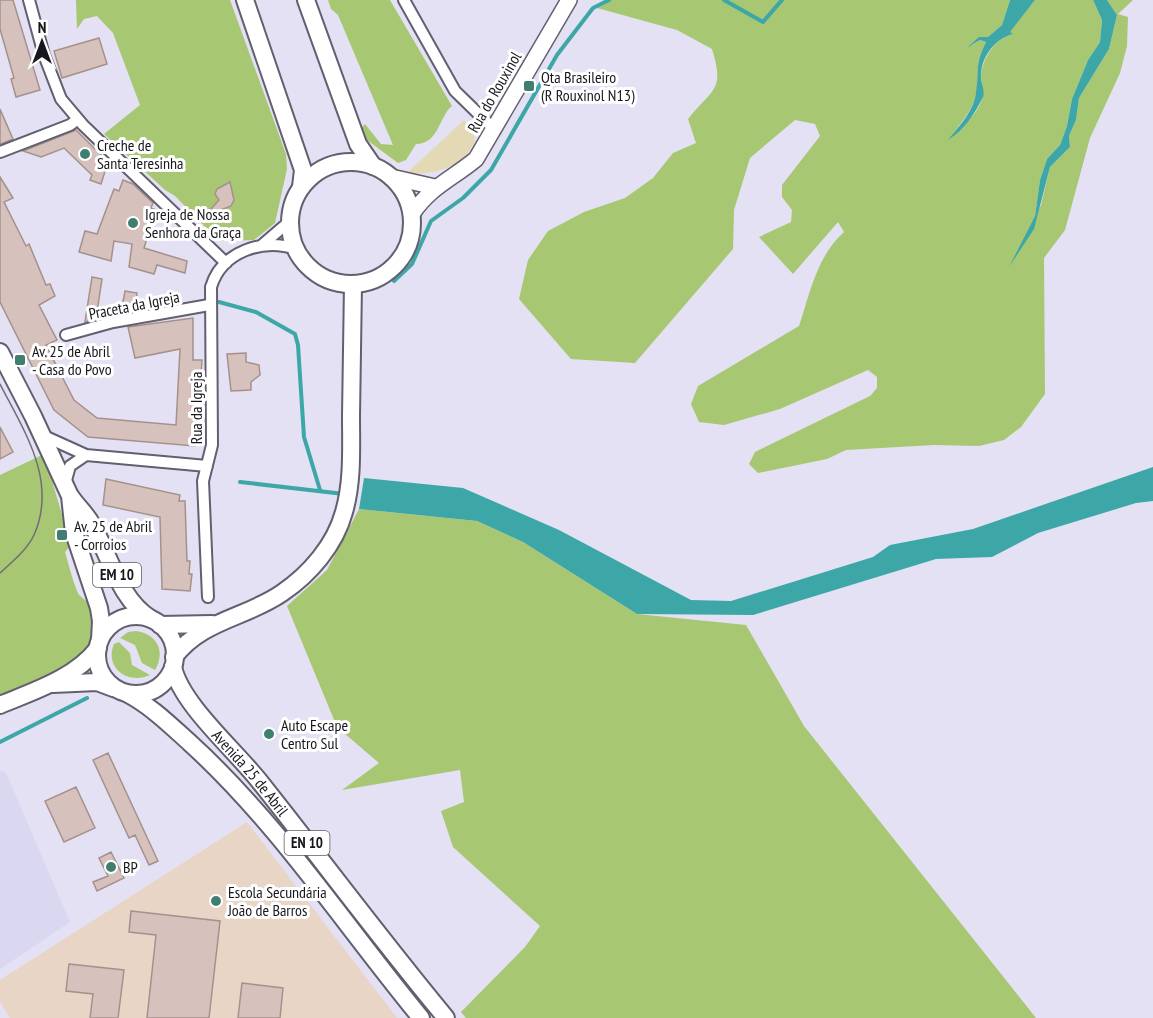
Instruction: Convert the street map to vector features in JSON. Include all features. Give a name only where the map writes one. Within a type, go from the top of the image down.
[{"type":"main road","points":[[245,0],[303,170],[301,187]]},
{"type":"main road","points":[[306,0],[358,144],[373,166]]},
{"type":"main road","name":"Rua do Rouxinol","points":[[412,214],[424,195],[456,176],[476,159],[495,130],[547,34],[569,0]]},
{"type":"main road","points":[[354,162],[373,166],[391,177],[405,193],[412,214],[408,244],[404,254],[391,270],[373,280],[352,284],[335,282],[319,275],[305,264],[296,249],[290,221],[293,203],[301,187],[315,173],[333,164],[354,162]]},
{"type":"main road","points":[[391,177],[435,187]]},
{"type":"main road","points":[[49,685],[97,682],[122,691],[151,691],[164,681],[185,643],[213,624],[270,600],[301,578],[328,546],[345,510],[351,469],[352,284]]},
{"type":"main road","name":"EM 10","points":[[0,352],[43,435],[68,490],[91,522],[129,598],[141,613],[156,622]]},
{"type":"main road","name":"EM 10","points":[[68,490],[74,533],[101,621],[99,644]]},
{"type":"main road","points":[[0,705],[49,685],[86,662],[109,627],[124,618],[143,617],[156,622],[213,624]]},
{"type":"main road","name":"EN 10","points":[[156,622],[171,639],[174,662]]},
{"type":"main road","name":"EN 10","points":[[99,644],[101,672],[122,691]]},
{"type":"main road","name":"Avenida 25 de Abril","points":[[174,662],[182,692],[257,778],[361,915],[446,1018]]},
{"type":"main road","name":"Avenida 25 de Abril","points":[[122,691],[149,705],[225,775],[297,860],[421,1018]]},
{"type":"street","points":[[29,0],[44,55],[61,99],[78,119],[226,263],[241,251],[262,246],[283,245],[296,249]]},
{"type":"street","points":[[404,0],[455,91],[495,130]]},
{"type":"street","points":[[0,152],[70,125],[78,119]]},
{"type":"street","points":[[262,246],[290,221]]},
{"type":"street","name":"Rua da Igreja","points":[[208,597],[203,481],[212,445],[209,305],[212,282],[226,263]]},
{"type":"street","name":"Praceta da Igreja","points":[[66,335],[113,322],[209,305]]},
{"type":"street","points":[[43,435],[86,455],[207,466]]},
{"type":"street","points":[[68,490],[70,466],[86,455]]},
{"type":"shaded area","points":[[76,0],[230,0],[286,154],[287,169],[275,223],[254,240],[219,241],[175,196],[165,190],[104,134],[140,105],[113,33],[97,16],[84,19],[77,29]]},
{"type":"shaded area","points":[[328,0],[390,0],[452,106],[434,135],[424,143],[416,144],[406,160],[398,163],[367,140],[362,127],[365,124],[381,144],[393,145],[338,15],[331,9]]},
{"type":"shaded area","points":[[611,0],[1010,0],[1002,25],[988,37],[979,38],[971,46],[980,40],[986,42],[978,63],[974,100],[969,112],[951,138],[971,118],[982,100],[981,76],[990,50],[1000,40],[1012,34],[1009,32],[1035,0],[1093,0],[1102,20],[1100,42],[1088,60],[1072,99],[1067,126],[1060,145],[1047,159],[1040,180],[1035,216],[1013,259],[1041,205],[1050,167],[1070,147],[1069,136],[1076,120],[1079,98],[1109,49],[1117,15],[1107,0],[1133,0],[1118,14],[1128,17],[1127,46],[1120,73],[1090,138],[1065,230],[1044,258],[1045,394],[1021,427],[1004,440],[979,446],[934,445],[846,450],[827,459],[758,473],[749,464],[755,452],[870,396],[877,388],[877,377],[868,370],[780,409],[724,425],[699,422],[691,404],[698,386],[799,326],[821,264],[827,252],[844,232],[838,222],[793,274],[759,237],[791,222],[792,210],[782,197],[782,185],[820,136],[815,124],[795,120],[750,158],[734,210],[733,249],[635,363],[571,359],[519,299],[528,260],[548,231],[584,212],[625,198],[653,178],[673,153],[696,143],[688,119],[710,94],[717,81],[712,49],[677,30],[597,8]]},
{"type":"shaded area","points":[[1010,0],[1035,0],[1010,32],[1013,34],[994,45],[986,57],[981,71],[983,97],[969,121],[948,140],[966,118],[975,99],[979,62],[986,42],[980,40],[967,48],[979,37],[988,37],[1002,25]]},
{"type":"shaded area","points":[[1093,0],[1107,0],[1117,15],[1109,49],[1079,98],[1076,120],[1069,136],[1070,147],[1050,167],[1034,229],[1009,267],[1035,216],[1040,180],[1047,159],[1060,145],[1067,126],[1072,99],[1088,60],[1100,42],[1102,20]]},
{"type":"shaded area","points":[[44,454],[71,545],[65,552],[78,594],[91,608],[93,628],[89,644],[80,657],[67,668],[0,695],[0,475]]},
{"type":"shaded area","points":[[1153,467],[1153,501],[1136,503],[1038,533],[992,557],[936,559],[753,615],[637,614],[523,542],[477,521],[359,509],[364,478],[463,488],[559,530],[691,600],[731,601],[873,557],[890,545],[973,529]]},
{"type":"shaded area","points":[[359,509],[477,521],[523,542],[637,614],[746,625],[804,726],[1036,1018],[466,1018],[461,1012],[525,947],[540,926],[453,847],[441,811],[464,802],[460,770],[342,790],[379,763],[337,727],[287,606],[327,570]]},
{"type":"shaded area","points":[[136,631],[149,636],[158,644],[160,656],[155,670],[142,663],[135,645],[120,638],[128,632]]},
{"type":"shaded area","points":[[119,642],[130,653],[132,665],[150,675],[134,678],[126,676],[115,667],[112,653],[114,644]]},
{"type":"shaded area","points":[[0,770],[6,773],[70,922],[0,969]]},
{"type":"shaded area","name":"Escola Secundária João de Barros","points":[[247,822],[397,1018],[10,1018],[0,1002],[0,980]]},
{"type":"sand","points":[[464,120],[473,131],[475,141],[463,157],[447,168],[437,171],[407,173]]},
{"type":"building","points":[[0,0],[13,0],[40,90],[16,97],[11,79],[14,78],[0,29]]},
{"type":"building","points":[[99,38],[107,64],[62,78],[54,51]]},
{"type":"building","points":[[0,109],[13,139],[1,144],[0,143]]},
{"type":"building","name":"Creche de Santa Teresinha","points":[[76,130],[108,162],[101,184],[90,180],[92,175],[64,148],[41,157],[23,151]]},
{"type":"building","points":[[0,177],[13,198],[4,202],[26,246],[29,244],[46,285],[50,284],[55,296],[39,305],[57,340],[46,345],[74,400],[97,418],[176,425],[180,349],[135,358],[128,327],[193,318],[193,360],[202,360],[200,414],[202,414],[195,446],[88,437],[54,410],[0,302]]},
{"type":"building","points":[[123,180],[133,184],[153,203],[151,208],[156,210],[144,248],[187,261],[185,273],[157,265],[154,274],[129,267],[132,244],[114,241],[111,261],[79,252],[85,231],[97,234],[114,189],[119,191]]},
{"type":"building","points":[[230,182],[234,200],[231,206],[205,216],[219,200],[215,194],[217,189]]},
{"type":"building","points":[[92,277],[102,279],[97,312],[111,315],[85,322]]},
{"type":"building","points":[[125,291],[137,293],[135,309],[122,307]]},
{"type":"building","points":[[246,353],[246,362],[259,365],[260,375],[251,382],[251,390],[231,391],[227,354]]},
{"type":"building","points":[[0,427],[13,452],[0,459]]},
{"type":"building","points":[[106,479],[180,495],[179,501],[185,501],[187,561],[190,561],[189,574],[192,574],[190,591],[162,589],[160,517],[103,505]]},
{"type":"building","points":[[108,753],[158,861],[149,865],[135,835],[129,838],[93,760]]},
{"type":"building","points":[[76,787],[95,828],[64,842],[45,801]]},
{"type":"building","name":"BP","points":[[111,852],[124,878],[97,891],[93,882],[108,876],[99,858]]},
{"type":"building","points":[[131,911],[220,921],[209,1018],[147,1018],[156,935],[129,932]]},
{"type":"building","points":[[69,964],[124,970],[118,1018],[90,1018],[93,994],[66,991]]},
{"type":"building","points":[[242,983],[283,988],[280,1018],[238,1018]]},
{"type":"waterway","points":[[394,281],[412,264],[431,221],[463,198],[491,170],[557,55],[593,8],[609,0]]},
{"type":"waterway","points":[[724,0],[763,22],[782,0]]},
{"type":"waterway","points":[[219,302],[256,312],[295,334],[298,345],[304,437],[320,490]]},
{"type":"waterway","points":[[240,482],[344,494]]},
{"type":"waterway","points":[[0,742],[87,698]]},
{"type":"tram line","points":[[0,384],[28,438],[40,476],[42,495],[40,515],[34,535],[23,551],[0,573]]},
{"type":"place","name":"Qta Brasileiro (R Rouxinol N13)","points":[[529,86]]},
{"type":"place","name":"Creche de Santa Teresinha","points":[[85,154]]},
{"type":"place","name":"Igreja de Nossa Senhora da Graça","points":[[133,223]]},
{"type":"place","name":"Av. 25 de Abril - Casa do Povo","points":[[20,360]]},
{"type":"place","name":"Av. 25 de Abril - Corroios","points":[[62,535]]},
{"type":"place","name":"Auto Escape Centro Sul","points":[[269,734]]},
{"type":"place","name":"BP","points":[[111,867]]},
{"type":"place","name":"Escola Secundária João de Barros","points":[[216,901]]}]
